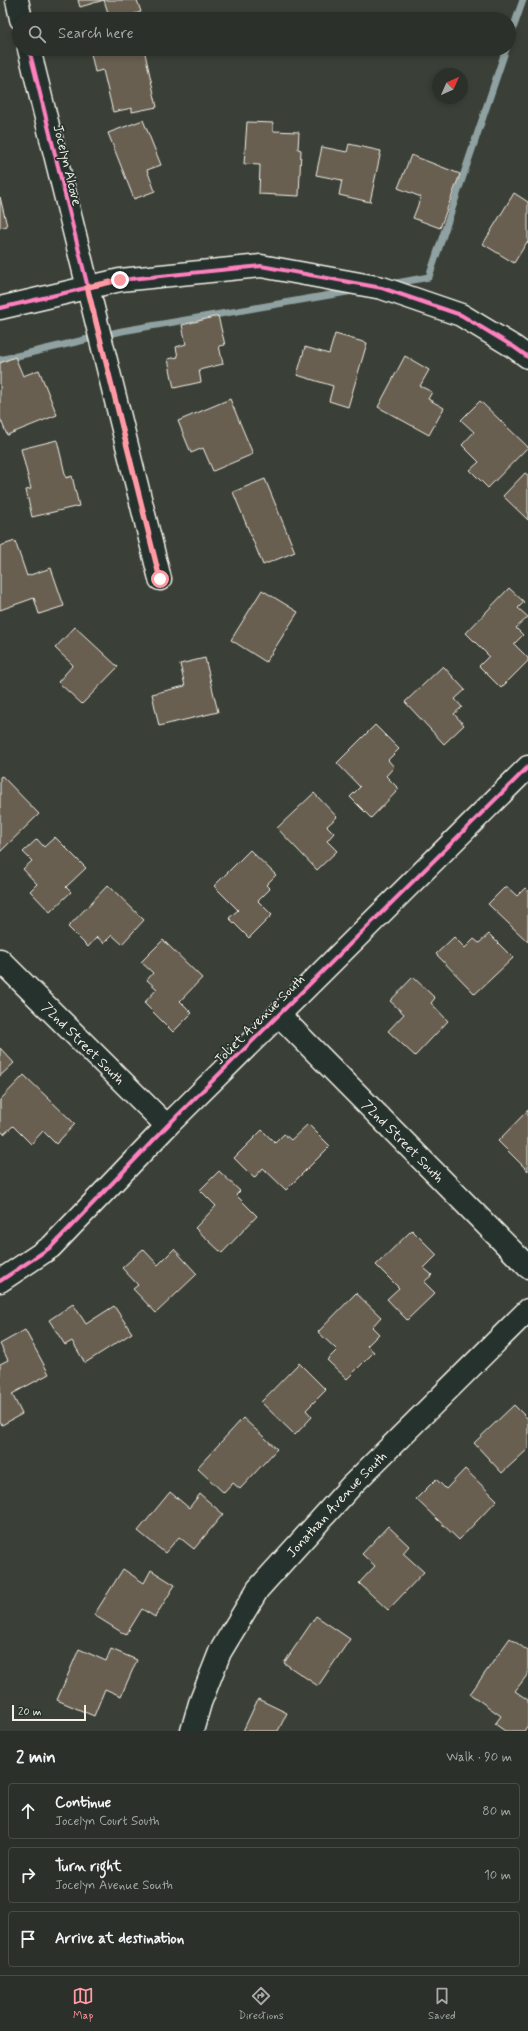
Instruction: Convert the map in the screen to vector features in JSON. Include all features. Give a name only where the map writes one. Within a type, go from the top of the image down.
[{"type":"street","points":[[17,0],[20,12]]},
{"type":"street","name":"Jocelyn Alcove","points":[[31,56],[160,579]]},
{"type":"street","points":[[0,308],[120,280],[261,266],[382,288],[461,315],[514,346],[528,358]]},
{"type":"street","name":"Joliet Avenue South","points":[[0,1281],[51,1247],[167,1126],[528,766]]},
{"type":"street","name":"72nd Street South","points":[[0,960],[167,1126]]},
{"type":"street","name":"72nd Street South","points":[[278,1015],[528,1267]]},
{"type":"street","name":"Jonathan Avenue South","points":[[192,1731],[200,1703],[220,1652],[258,1589],[352,1485],[528,1310]]},
{"type":"building","points":[[78,0],[104,0],[80,7]]},
{"type":"building","points":[[104,0],[137,0],[141,12],[108,12]]},
{"type":"building","points":[[92,56],[146,56],[157,107],[132,112],[132,108],[113,112],[103,70],[95,72]]},
{"type":"building","points":[[143,120],[161,165],[147,170],[155,191],[134,199],[108,133]]},
{"type":"building","points":[[247,122],[273,123],[273,131],[299,132],[298,149],[301,150],[299,196],[259,194],[260,165],[244,164]]},
{"type":"building","points":[[349,144],[381,151],[370,202],[339,195],[342,180],[316,175],[322,147],[347,152]]},
{"type":"building","points":[[411,155],[460,174],[440,228],[413,218],[421,197],[398,188]]},
{"type":"building","points":[[514,193],[528,202],[528,243],[527,242],[514,263],[483,244]]},
{"type":"building","points":[[0,197],[7,226],[0,228]]},
{"type":"building","points":[[218,316],[225,345],[219,346],[223,364],[199,370],[201,382],[174,388],[168,359],[178,357],[176,347],[186,344],[182,325]]},
{"type":"building","points":[[335,334],[367,343],[348,407],[329,401],[333,386],[297,375],[305,347],[329,354]]},
{"type":"building","points":[[405,356],[429,370],[420,386],[432,392],[428,399],[444,408],[429,435],[378,407]]},
{"type":"building","points":[[15,357],[23,376],[39,370],[57,415],[7,435],[0,418],[0,363]]},
{"type":"building","points":[[230,399],[253,454],[213,471],[203,448],[191,453],[178,421]]},
{"type":"building","points":[[480,401],[528,447],[488,488],[470,470],[479,462],[462,445],[474,432],[461,420]]},
{"type":"building","points":[[57,440],[66,478],[72,476],[79,506],[32,517],[26,490],[31,489],[21,449]]},
{"type":"building","points":[[525,473],[528,475],[528,520],[503,496]]},
{"type":"building","points":[[265,479],[295,552],[263,565],[233,492]]},
{"type":"building","points":[[15,541],[27,576],[51,568],[64,606],[39,614],[34,598],[0,610],[0,546]]},
{"type":"building","points":[[509,588],[524,602],[518,608],[528,617],[516,628],[523,635],[514,644],[528,658],[528,661],[501,688],[479,666],[489,656],[466,633]]},
{"type":"building","points":[[262,590],[298,612],[266,662],[231,640]]},
{"type":"building","points":[[75,627],[118,667],[82,704],[58,682],[73,665],[55,648]]},
{"type":"building","points":[[205,658],[218,712],[159,726],[152,694],[185,686],[180,664]]},
{"type":"building","points":[[443,666],[465,690],[455,699],[462,707],[454,714],[464,725],[444,744],[405,702]]},
{"type":"building","points":[[375,725],[399,749],[388,760],[394,767],[386,776],[399,789],[371,818],[350,797],[360,787],[337,763]]},
{"type":"building","points":[[2,776],[39,814],[0,852],[0,777]]},
{"type":"building","points":[[314,793],[337,817],[327,826],[334,833],[327,841],[337,851],[317,870],[277,828]]},
{"type":"building","points":[[55,837],[86,868],[66,887],[71,892],[50,912],[30,891],[37,884],[23,869],[32,861],[23,852],[37,839],[44,847]]},
{"type":"building","points":[[250,850],[276,875],[266,885],[270,889],[258,901],[272,915],[249,938],[229,918],[238,910],[214,886]]},
{"type":"building","points":[[108,885],[144,920],[122,944],[112,935],[104,943],[97,937],[88,947],[68,927]]},
{"type":"building","points":[[506,886],[517,896],[525,888],[528,891],[528,942],[488,904]]},
{"type":"building","points":[[489,934],[513,958],[475,994],[436,954],[454,937],[465,948],[474,939],[479,943]]},
{"type":"building","points":[[163,940],[202,978],[180,1001],[192,1013],[173,1032],[144,1003],[157,989],[147,980],[153,973],[141,962]]},
{"type":"building","points":[[413,977],[435,998],[431,1003],[448,1021],[415,1056],[388,1031],[404,1014],[390,1001]]},
{"type":"building","points":[[0,1048],[14,1063],[0,1076]]},
{"type":"building","points":[[24,1075],[75,1124],[56,1144],[43,1131],[31,1144],[13,1126],[4,1134],[0,1130],[0,1100]]},
{"type":"building","points":[[528,1110],[528,1171],[498,1141]]},
{"type":"building","points":[[308,1124],[330,1146],[286,1190],[263,1168],[254,1178],[234,1158],[262,1130],[275,1143],[284,1134],[291,1140]]},
{"type":"building","points":[[219,1171],[240,1191],[236,1195],[257,1216],[222,1253],[195,1228],[216,1206],[200,1190]]},
{"type":"building","points":[[412,1230],[437,1255],[424,1268],[432,1275],[424,1282],[435,1293],[407,1320],[387,1299],[399,1288],[376,1265]]},
{"type":"building","points":[[143,1249],[158,1265],[174,1249],[197,1274],[156,1313],[133,1289],[138,1285],[122,1268]]},
{"type":"building","points":[[356,1293],[381,1317],[372,1327],[379,1334],[367,1346],[374,1352],[347,1379],[327,1360],[337,1350],[318,1332]]},
{"type":"building","points":[[73,1304],[86,1324],[114,1306],[132,1333],[85,1363],[72,1341],[65,1345],[49,1320]]},
{"type":"building","points":[[25,1330],[49,1374],[12,1394],[22,1414],[2,1425],[0,1421],[0,1364],[8,1360],[0,1344]]},
{"type":"building","points":[[299,1363],[326,1390],[306,1410],[312,1417],[295,1435],[261,1402]]},
{"type":"building","points":[[514,1405],[528,1419],[528,1449],[502,1473],[474,1443]]},
{"type":"building","points":[[243,1418],[277,1449],[240,1489],[233,1483],[224,1493],[197,1468]]},
{"type":"building","points":[[465,1469],[497,1500],[459,1540],[416,1499],[436,1479],[446,1489]]},
{"type":"building","points":[[170,1492],[189,1508],[200,1494],[223,1514],[194,1549],[179,1537],[165,1553],[138,1531]]},
{"type":"building","points":[[388,1526],[409,1546],[403,1553],[424,1572],[388,1610],[359,1583],[375,1566],[362,1554]]},
{"type":"building","points":[[123,1569],[144,1583],[151,1570],[175,1585],[155,1617],[142,1609],[126,1635],[94,1615]]},
{"type":"building","points":[[316,1616],[350,1639],[318,1686],[284,1663]]},
{"type":"building","points":[[510,1638],[528,1651],[528,1674],[515,1691],[528,1700],[528,1725],[524,1731],[505,1731],[495,1724],[501,1716],[470,1694]]},
{"type":"building","points":[[79,1649],[106,1661],[111,1649],[137,1660],[121,1696],[105,1689],[94,1716],[57,1700]]},
{"type":"building","points":[[258,1699],[287,1713],[278,1731],[243,1731]]},
{"type":"waterway","points":[[516,20],[523,0]]},
{"type":"waterway","points":[[391,284],[429,277],[504,56]]},
{"type":"waterway","points":[[0,360],[122,331],[353,291]]},
{"type":"cycle path","points":[[31,56],[160,579]]},
{"type":"cycle path","points":[[0,308],[120,280],[261,266],[382,288],[461,315],[528,357]]},
{"type":"cycle path","points":[[0,1281],[51,1247],[167,1126],[528,767]]},
{"type":"route","points":[[120,280],[87,287],[160,579]]}]
